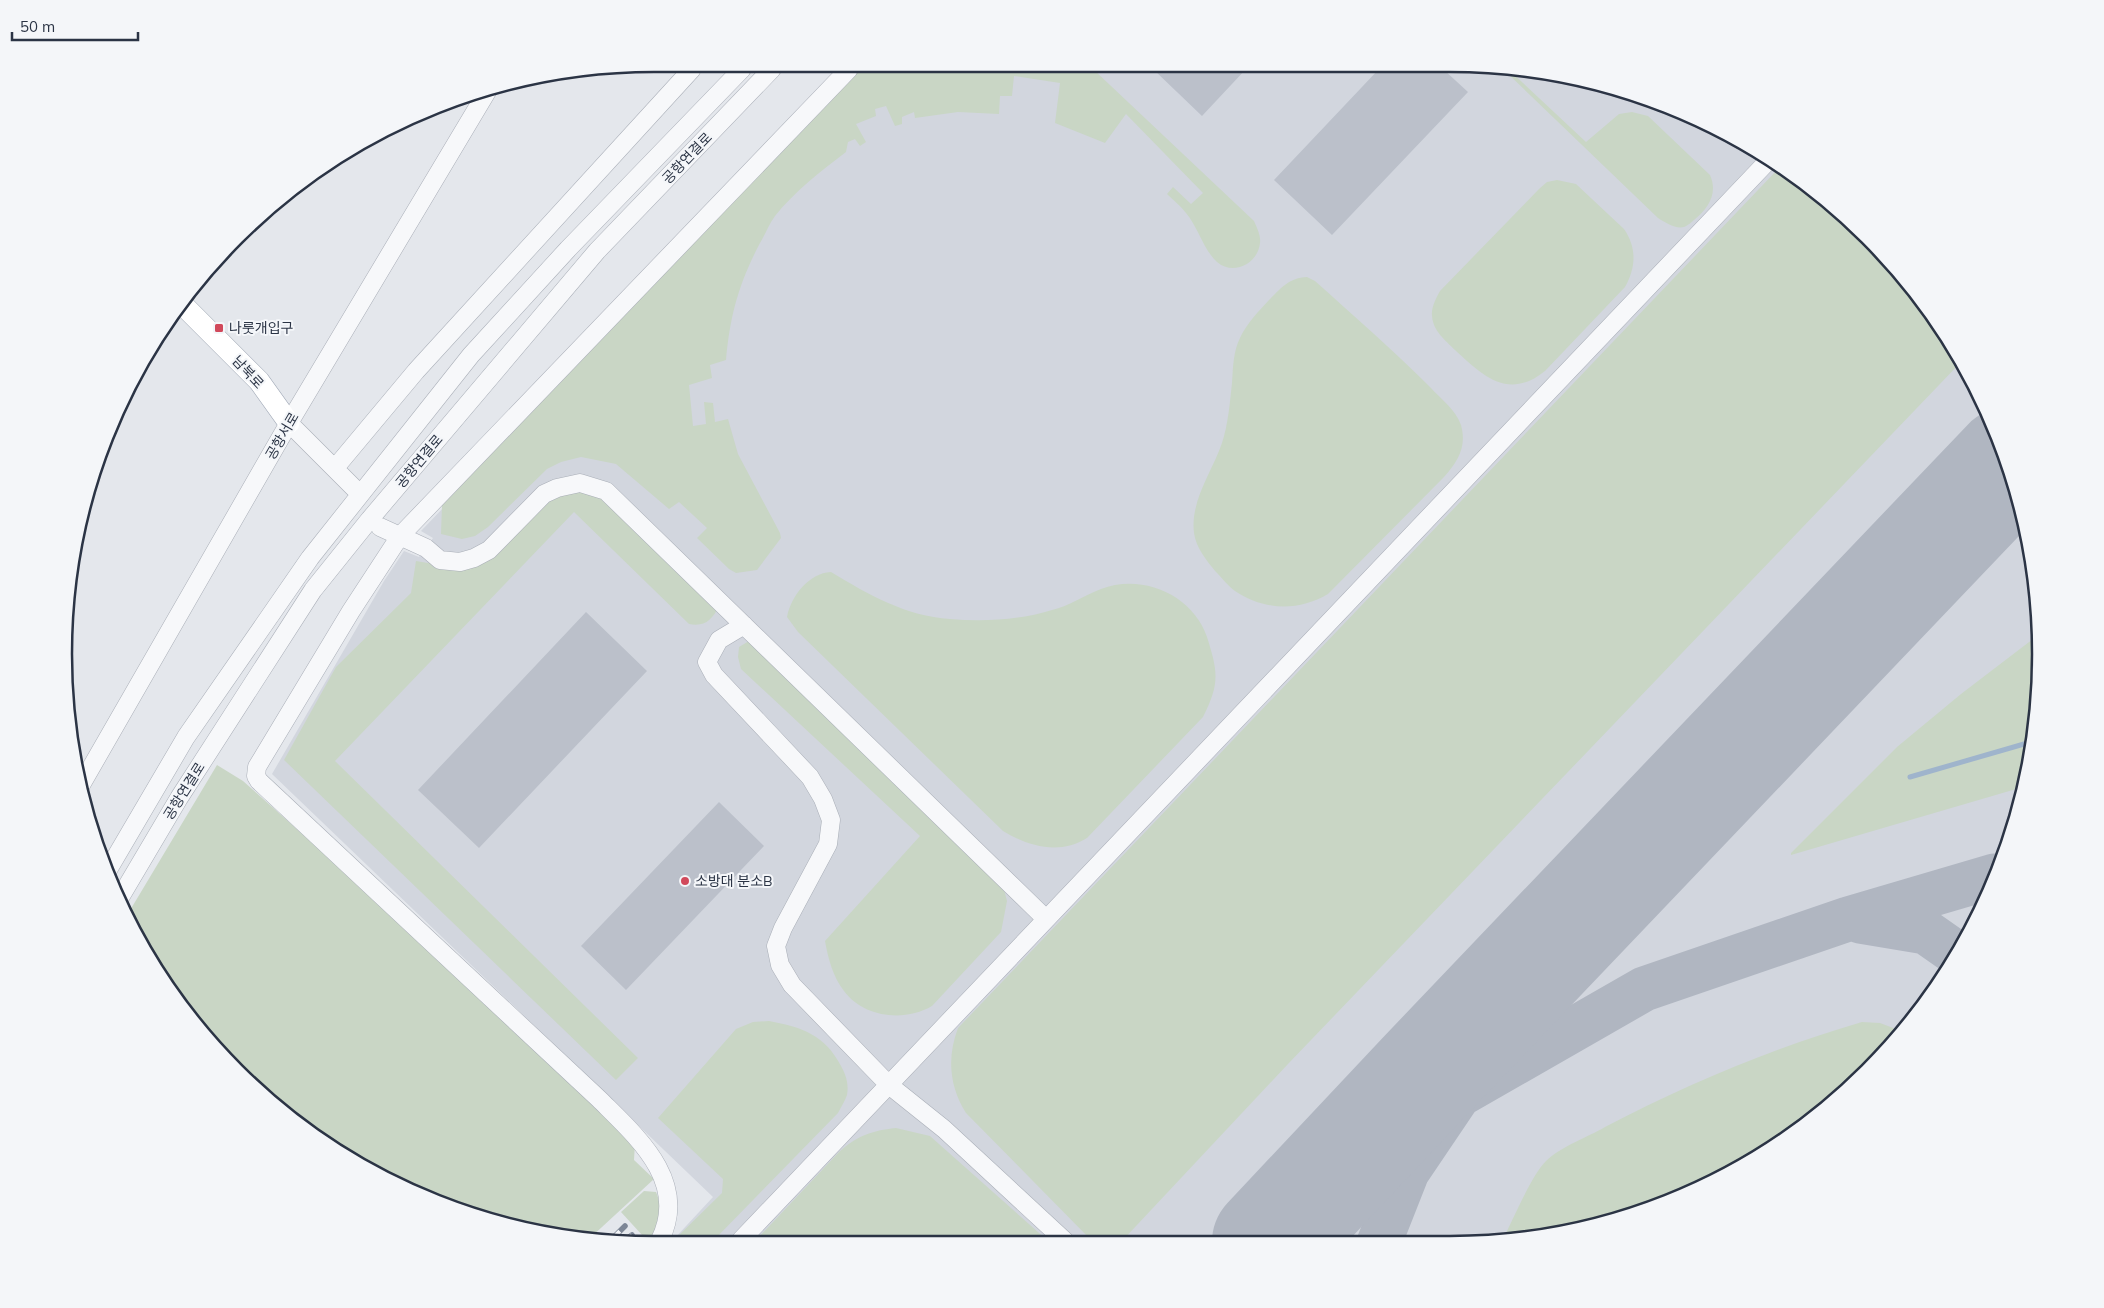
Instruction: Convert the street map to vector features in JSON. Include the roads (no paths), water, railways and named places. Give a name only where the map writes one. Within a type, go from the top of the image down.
[{"type":"main road","name":"남북로","points":[[187,309],[258,381],[289,423]]},
{"type":"street","points":[[335,468],[416,371],[688,73]]},
{"type":"street","name":"공항연결로","points":[[112,864],[186,737],[310,558],[360,494],[470,356],[568,249],[738,73]]},
{"type":"street","name":"공항연결로","points":[[124,892],[179,798],[313,590],[370,519],[597,251],[768,73]]},
{"type":"street","points":[[662,1236],[668,1224],[669,1208],[664,1178],[656,1162],[638,1139],[592,1093],[259,781],[256,776],[257,767],[400,536],[845,73]]},
{"type":"street","name":"공항서로","points":[[86,776],[289,423],[483,98]]},
{"type":"street","points":[[745,1236],[1765,166]]},
{"type":"street","points":[[289,423],[360,494]]},
{"type":"street","points":[[313,590],[380,527],[416,466]]},
{"type":"street","points":[[380,527],[426,548],[440,560],[460,562],[474,558],[488,550],[544,494],[557,488],[580,483],[606,491],[1046,919]]},
{"type":"street","points":[[744,625],[719,640],[707,662],[714,675],[810,777],[823,799],[831,820],[828,844],[783,928],[776,946],[780,965],[792,985],[889,1085],[944,1129],[1060,1236]]},
{"type":"waterway","points":[[1910,777],[2024,744]]},
{"type":"railway","points":[[617,1234],[625,1226]]},
{"type":"place","name":"나룻개입구","points":[[219,328]]},
{"type":"place","name":"소방대 분소B","points":[[685,881]]}]
